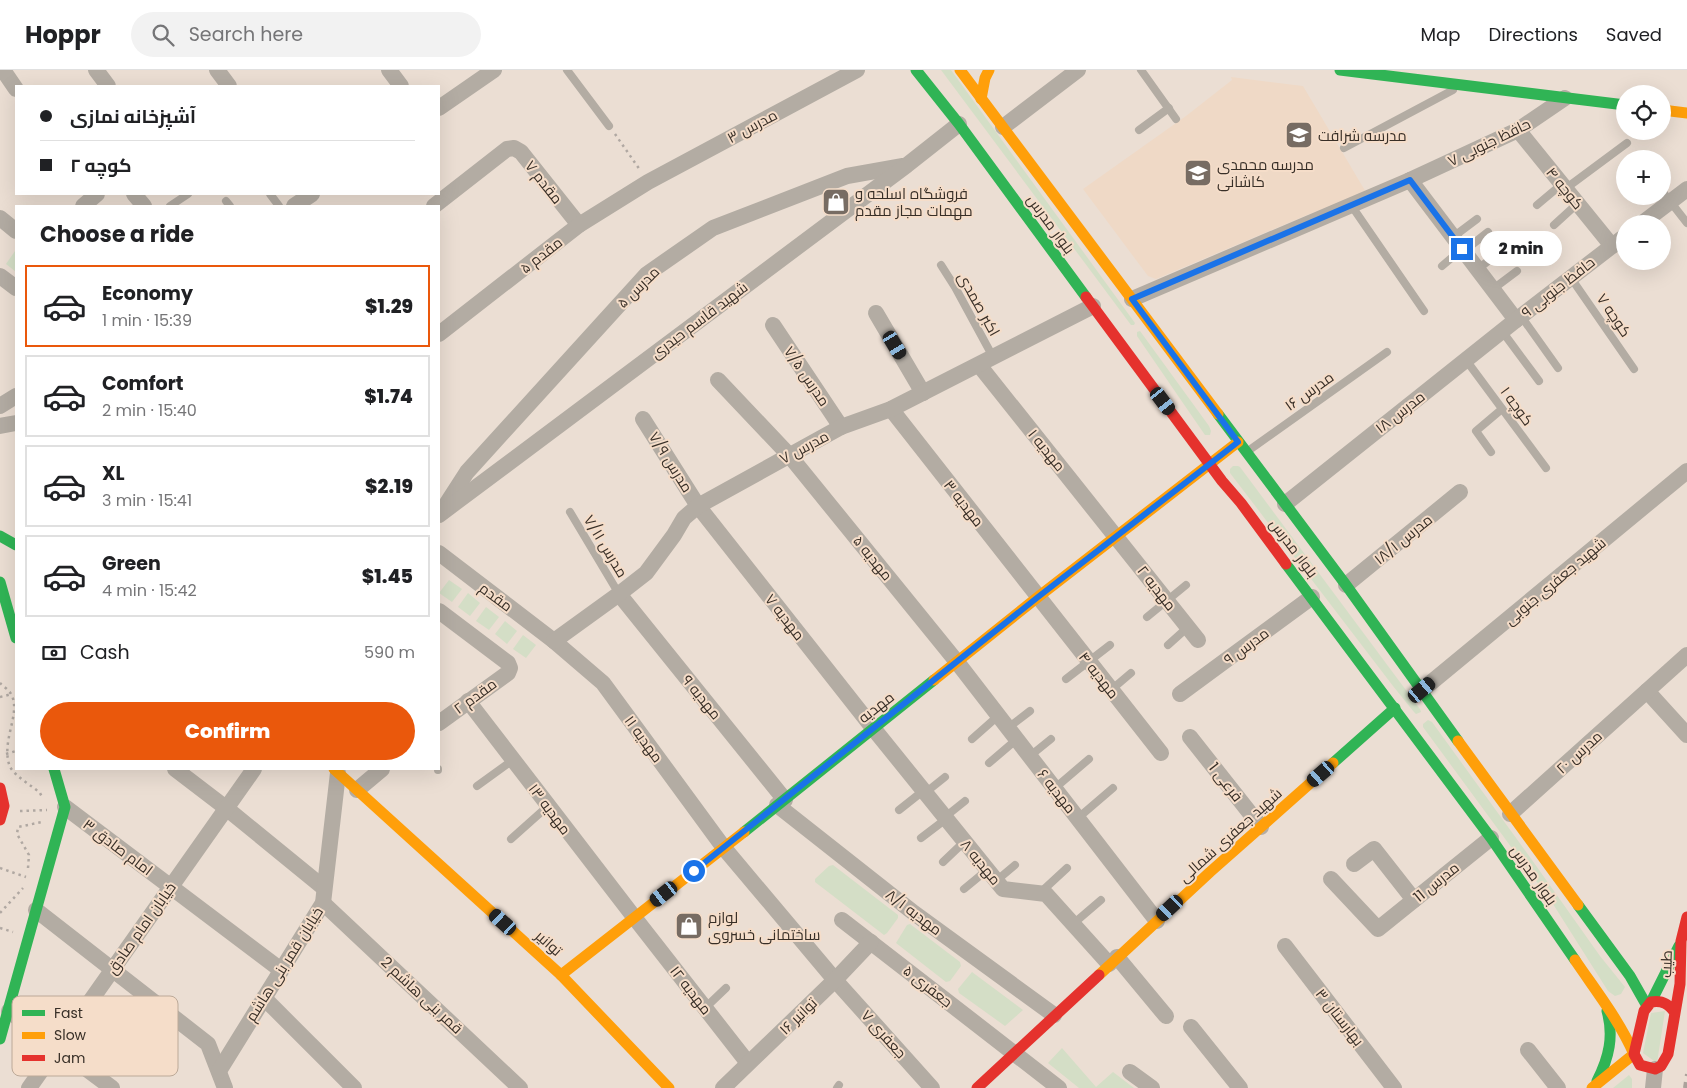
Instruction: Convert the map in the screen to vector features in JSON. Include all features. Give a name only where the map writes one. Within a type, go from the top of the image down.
[{"type":"street","points":[[3,70],[15,88]]},
{"type":"street","points":[[96,70],[107,85]]},
{"type":"street","points":[[389,70],[400,85]]},
{"type":"street","points":[[440,107],[494,70]]},
{"type":"street","name":"مدرس ۳","points":[[648,182],[857,70]]},
{"type":"street","name":"بلوار مدرس","points":[[916,70],[959,124],[1209,464],[1241,503],[1396,708],[1491,838],[1604,1001],[1627,1038],[1634,1054]]},
{"type":"street","name":"بلوار مدرس","points":[[960,70],[1346,585],[1649,1004]]},
{"type":"street","points":[[981,98],[985,78],[989,70]]},
{"type":"street","points":[[1003,127],[1078,70]]},
{"type":"street","points":[[1340,70],[1616,104]]},
{"type":"street","name":"حافظ جنوبی ۷","points":[[1132,299],[1410,180],[1518,130],[1565,98]]},
{"type":"street","points":[[1671,111],[1687,113]]},
{"type":"street","name":"شهید قاسم حیدری","points":[[440,512],[907,165],[959,124]]},
{"type":"street","name":"کوچه ۴","points":[[1518,130],[1577,204],[1616,239]]},
{"type":"street","name":"مقدم ۷","points":[[435,205],[507,149],[514,148],[521,152],[579,225]]},
{"type":"street","name":"مدرس ۵","points":[[440,512],[467,472],[648,274],[713,228],[847,176],[907,165]]},
{"type":"street","points":[[1410,180],[1493,289],[1518,318]]},
{"type":"street","name":"مقدم ۵","points":[[440,333],[579,225],[648,182]]},
{"type":"street","points":[[1671,195],[1687,189]]},
{"type":"street","points":[[135,195],[143,205]]},
{"type":"street","points":[[295,205],[309,195]]},
{"type":"street","points":[[1649,215],[1659,205]]},
{"type":"street","points":[[0,218],[15,230]]},
{"type":"street","name":"حافظ جنوبی ۹","points":[[1518,318],[1616,243]]},
{"type":"street","points":[[0,276],[15,287]]},
{"type":"street","name":"مدرس ۷","points":[[554,641],[646,573],[684,518],[698,506],[842,427],[891,409],[1093,306]]},
{"type":"street","points":[[876,313],[923,393]]},
{"type":"street","name":"مدرس ۱۸","points":[[1284,504],[1518,318]]},
{"type":"street","name":"مدرس ۷/۵","points":[[773,325],[842,427]]},
{"type":"street","name":"مهدیه ۱","points":[[986,361],[1116,536]]},
{"type":"street","name":"مهدیه ۵","points":[[718,380],[789,455],[957,662]]},
{"type":"street","points":[[0,406],[15,397]]},
{"type":"street","name":"مهدیه ۳","points":[[891,409],[1038,597]]},
{"type":"street","name":"مدرس ۷/۹","points":[[643,419],[698,506]]},
{"type":"street","points":[[0,426],[15,423]]},
{"type":"street","points":[[1182,427],[1190,454]]},
{"type":"street","name":"مهدیه","points":[[561,975],[781,803],[1038,597],[1238,442]]},
{"type":"street","points":[[1167,496],[1179,480],[1184,468]]},
{"type":"street","name":"شهید جعفری جنوبی","points":[[1422,690],[1687,471]]},
{"type":"street","points":[[1167,496],[1179,489],[1195,486],[1207,487],[1226,493],[1241,503]]},
{"type":"street","name":"مدرس ۱۸/۱","points":[[1346,585],[1460,492]]},
{"type":"street","name":"مهدیه ۷","points":[[698,506],[873,728]]},
{"type":"street","points":[[0,536],[15,544]]},
{"type":"street","name":"مهدیه ۲","points":[[1116,536],[1193,634]]},
{"type":"street","name":"مقدم","points":[[440,554],[554,641]]},
{"type":"street","points":[[0,582],[15,634]]},
{"type":"street","name":"مهدیه ۹","points":[[619,594],[781,803]]},
{"type":"street","name":"مهدیه ۴","points":[[1038,597],[1160,753]]},
{"type":"street","name":"مدرس ۹","points":[[1180,694],[1312,597]]},
{"type":"street","name":"مقدم ۲","points":[[440,722],[508,672],[510,668],[508,663],[442,618]]},
{"type":"street","name":"مهدیه ۱۱","points":[[554,641],[609,690],[724,848],[835,980]]},
{"type":"street","name":"مدرس ۲۰","points":[[1510,814],[1687,655]]},
{"type":"street","name":"مهدیه ۶","points":[[957,662],[1157,921]]},
{"type":"street","points":[[1647,690],[1687,735]]},
{"type":"street","name":"مهدیه ۱۳","points":[[468,701],[634,918]]},
{"type":"street","name":"شهید جعفری شمالی","points":[[976,1088],[1157,921],[1396,708]]},
{"type":"street","name":"مهدیه ۸","points":[[873,728],[1003,889],[1046,894],[1073,924],[1113,961],[1166,1016]]},
{"type":"street","name":"فرعی 1","points":[[1190,737],[1261,827]]},
{"type":"street","points":[[13,996],[65,807],[54,770]]},
{"type":"street","name":"قمر بنی هاشم 2","points":[[176,770],[274,848],[520,1088]]},
{"type":"street","name":"خیابان امام صادق","points":[[93,996],[253,770]]},
{"type":"street","points":[[357,790],[381,770]]},
{"type":"street","name":"توانیر","points":[[336,771],[561,975],[669,1088]]},
{"type":"street","name":"خیابان قمر بنی هاشم","points":[[219,1071],[281,970],[323,896],[336,771]]},
{"type":"street","points":[[0,788],[4,802],[2,816]]},
{"type":"street","name":"مهدیه ۸/۱","points":[[781,803],[914,913],[1054,1015]]},
{"type":"street","name":"امام صادق ۳","points":[[65,807],[281,970]]},
{"type":"street","name":"مدرس 11","points":[[1331,879],[1378,929],[1491,838]]},
{"type":"street","points":[[1354,864],[1374,848],[1414,900]]},
{"type":"street","points":[[36,910],[148,996]]},
{"type":"street","name":"طیب","points":[[1655,1069],[1661,1066],[1668,1054],[1680,984],[1681,941],[1687,917]]},
{"type":"street","name":"مهدیه ۱۲","points":[[634,918],[748,1063]]},
{"type":"street","name":"جعفری ۵","points":[[842,920],[1059,1088]]},
{"type":"street","points":[[1652,1088],[1655,1069],[1640,1065],[1634,1054],[1644,1011],[1681,941]]},
{"type":"street","name":"توانیر ۱۶","points":[[731,1085],[748,1063],[835,980],[871,942]]},
{"type":"street","name":"بهارستان ۳","points":[[1285,946],[1394,1088]]},
{"type":"street","points":[[1604,1001],[1613,1004],[1625,1002],[1633,986],[1630,976]]},
{"type":"street","name":"جعفری ۷","points":[[835,980],[932,1088]]},
{"type":"street","points":[[264,998],[354,1088]]},
{"type":"street","points":[[0,1039],[12,1000]]},
{"type":"street","points":[[1592,1088],[1606,1066],[1611,1050],[1608,1015],[1604,1001]]},
{"type":"street","points":[[1649,1004],[1661,1001],[1666,1003],[1675,1013]]},
{"type":"street","points":[[178,1020],[208,1044],[224,1088]]},
{"type":"street","points":[[1192,1027],[1240,1088]]},
{"type":"street","points":[[1528,1050],[1558,1088]]},
{"type":"street","points":[[1592,1088],[1634,1054]]},
{"type":"street","points":[[1130,1072],[1152,1088]]},
{"type":"street","name":"خیابان امام صادق","points":[[29,1088],[37,1076]]},
{"type":"street","points":[[96,1076],[112,1088]]},
{"type":"lane","points":[[568,70],[610,126]]},
{"type":"lane","points":[[1141,70],[1176,118]]},
{"type":"lane","points":[[1344,148],[1463,86]]},
{"type":"lane","points":[[1139,130],[1169,108]]},
{"type":"lane","points":[[1537,205],[1626,143]]},
{"type":"lane","points":[[172,205],[186,195]]},
{"type":"lane","points":[[1671,201],[1687,223]]},
{"type":"lane","points":[[1554,225],[1577,204]]},
{"type":"lane","points":[[1351,205],[1424,310]]},
{"type":"lane","points":[[1442,266],[1460,245],[1477,219]]},
{"type":"lane","points":[[1460,245],[1488,232]]},
{"type":"lane","points":[[1478,269],[1502,250]]},
{"type":"lane","name":"اکبر صمدی","points":[[941,265],[955,286],[986,361]]},
{"type":"lane","points":[[1493,289],[1517,270]]},
{"type":"lane","name":"کوچه ۷","points":[[1571,278],[1634,369]]},
{"type":"lane","points":[[1518,318],[1558,368]]},
{"type":"lane","points":[[1502,331],[1539,381]]},
{"type":"lane","name":"مدرس ۱۶","points":[[1246,452],[1387,352]]},
{"type":"lane","name":"کوچه ۱","points":[[1466,360],[1546,468]]},
{"type":"lane","points":[[1491,452],[1476,431],[1502,409]]},
{"type":"lane","name":"مدرس ۷/۱۱","points":[[570,512],[619,594]]},
{"type":"lane","points":[[1147,617],[1186,585]]},
{"type":"lane","points":[[1168,644],[1193,634]]},
{"type":"lane","points":[[1066,679],[1110,645]]},
{"type":"lane","points":[[1111,690],[1131,673]]},
{"type":"lane","points":[[972,739],[1008,728],[1030,711]]},
{"type":"lane","points":[[989,762],[1008,728]]},
{"type":"lane","points":[[1030,756],[1051,739]]},
{"type":"lane","points":[[1055,788],[1089,759]]},
{"type":"lane","points":[[477,786],[513,760]]},
{"type":"lane","points":[[899,810],[944,777]]},
{"type":"lane","points":[[1078,818],[1113,788]]},
{"type":"lane","points":[[921,838],[965,801]]},
{"type":"lane","points":[[511,839],[548,806]]},
{"type":"lane","points":[[943,862],[964,842]]},
{"type":"lane","points":[[964,889],[1015,865]]},
{"type":"lane","points":[[1040,894],[1067,868]]},
{"type":"lane","points":[[1073,924],[1101,900]]},
{"type":"lane","points":[[705,1008],[726,988]]},
{"type":"path","points":[[610,126],[648,182]]},
{"type":"path","points":[[0,697],[12,694]]},
{"type":"path","points":[[6,754],[15,751]]},
{"type":"path","points":[[2,816],[48,810]]},
{"type":"path","points":[[0,868],[26,877]]},
{"type":"shaded area","name":"مدرسه محمدی کاشانی","points":[[1231,77],[1303,86],[1367,194],[1314,212],[1156,279],[1148,276],[1083,189],[1186,116],[1232,80]]},
{"type":"green space","points":[[941,70],[951,70],[1135,323],[1134,325],[1131,325]]},
{"type":"green space","points":[[15,251],[15,271],[6,264]]},
{"type":"green space","points":[[1140,331],[1209,426],[1210,435],[1205,435],[1137,336],[1137,332]]},
{"type":"green space","points":[[1233,466],[1240,467],[1421,712],[1416,714],[1393,686],[1230,473],[1230,469]]},
{"type":"green space","points":[[449,580],[462,589],[452,602],[440,594]]},
{"type":"green space","points":[[468,593],[480,603],[470,616],[458,607]]},
{"type":"green space","points":[[486,607],[499,617],[489,630],[476,621]]},
{"type":"green space","points":[[505,621],[517,631],[507,644],[495,634]]},
{"type":"green space","points":[[523,635],[536,645],[526,658],[513,649]]},
{"type":"green space","points":[[1428,720],[1432,722],[1600,956],[1625,987],[1621,994],[1615,996],[1608,991],[1553,904],[1423,727],[1423,724]]},
{"type":"green space","points":[[833,865],[898,915],[898,918],[887,933],[884,935],[815,882],[815,879],[829,866]]},
{"type":"green space","points":[[910,924],[960,962],[961,966],[950,981],[946,982],[896,943],[907,925]]},
{"type":"green space","points":[[972,972],[1023,1010],[1005,1026],[959,993],[958,989]]},
{"type":"green space","points":[[1665,1011],[1657,1063],[1643,1053],[1651,1013]]},
{"type":"green space","points":[[1062,1048],[1096,1087],[1113,1072],[1134,1088],[1079,1088],[1048,1063]]},
{"type":"green space","points":[[1629,1075],[1632,1079],[1632,1088],[1613,1088]]},
{"type":"railway","points":[[1685,1088],[1687,1074]]},
{"type":"traffic: fast","points":[[916,70],[959,124],[1086,297]]},
{"type":"traffic: fast","points":[[1340,70],[1616,104]]},
{"type":"traffic: fast","points":[[1218,414],[1346,585],[1458,741]]},
{"type":"traffic: fast","points":[[0,536],[15,544]]},
{"type":"traffic: fast","points":[[1286,564],[1491,838],[1575,960]]},
{"type":"traffic: fast","points":[[0,582],[15,634]]},
{"type":"traffic: fast","points":[[744,832],[934,680]]},
{"type":"traffic: fast","points":[[1333,763],[1395,708]]},
{"type":"traffic: fast","points":[[12,996],[65,807],[54,770]]},
{"type":"traffic: fast","points":[[1578,905],[1630,976],[1647,1006]]},
{"type":"traffic: fast","points":[[1651,1002],[1679,946]]},
{"type":"traffic: fast","points":[[0,1039],[12,996]]},
{"type":"traffic: fast","points":[[1597,1081],[1605,1064],[1609,1047],[1610,1029],[1607,1011]]},
{"type":"traffic: slow","points":[[960,70],[1218,414]]},
{"type":"traffic: slow","points":[[981,99],[985,78],[989,70]]},
{"type":"traffic: slow","points":[[1671,111],[1687,113]]},
{"type":"traffic: slow","points":[[934,680],[1238,442]]},
{"type":"traffic: slow","points":[[1458,741],[1578,905]]},
{"type":"traffic: slow","points":[[1099,975],[1210,872],[1333,763]]},
{"type":"traffic: slow","points":[[335,770],[561,975],[669,1088]]},
{"type":"traffic: slow","points":[[561,975],[744,832]]},
{"type":"traffic: slow","points":[[1575,960],[1614,1017],[1634,1054],[1592,1088]]},
{"type":"traffic: jam","points":[[1086,297],[1286,564]]},
{"type":"traffic: jam","points":[[0,788],[4,806],[0,820]]},
{"type":"traffic: jam","points":[[1675,1013],[1668,1005],[1662,1002],[1651,1002],[1644,1011],[1634,1054],[1640,1065],[1655,1069],[1661,1066],[1668,1054],[1680,984],[1681,941],[1687,917]]},
{"type":"traffic: jam","points":[[977,1088],[1099,975]]},
{"type":"place","name":"مدرسه شرافت","points":[[1299,135]]},
{"type":"place","name":"مدرسه محمدی کاشانی","points":[[1198,173]]},
{"type":"place","name":"فروشگاه اسلحه و مهمات مجاز مقدم","points":[[836,202]]},
{"type":"place","name":"لوازم ساختمانی خسروی","points":[[689,926]]},
{"type":"route","points":[[694,871],[1038,597],[1238,442],[1132,299],[1410,180],[1462,249]]}]
